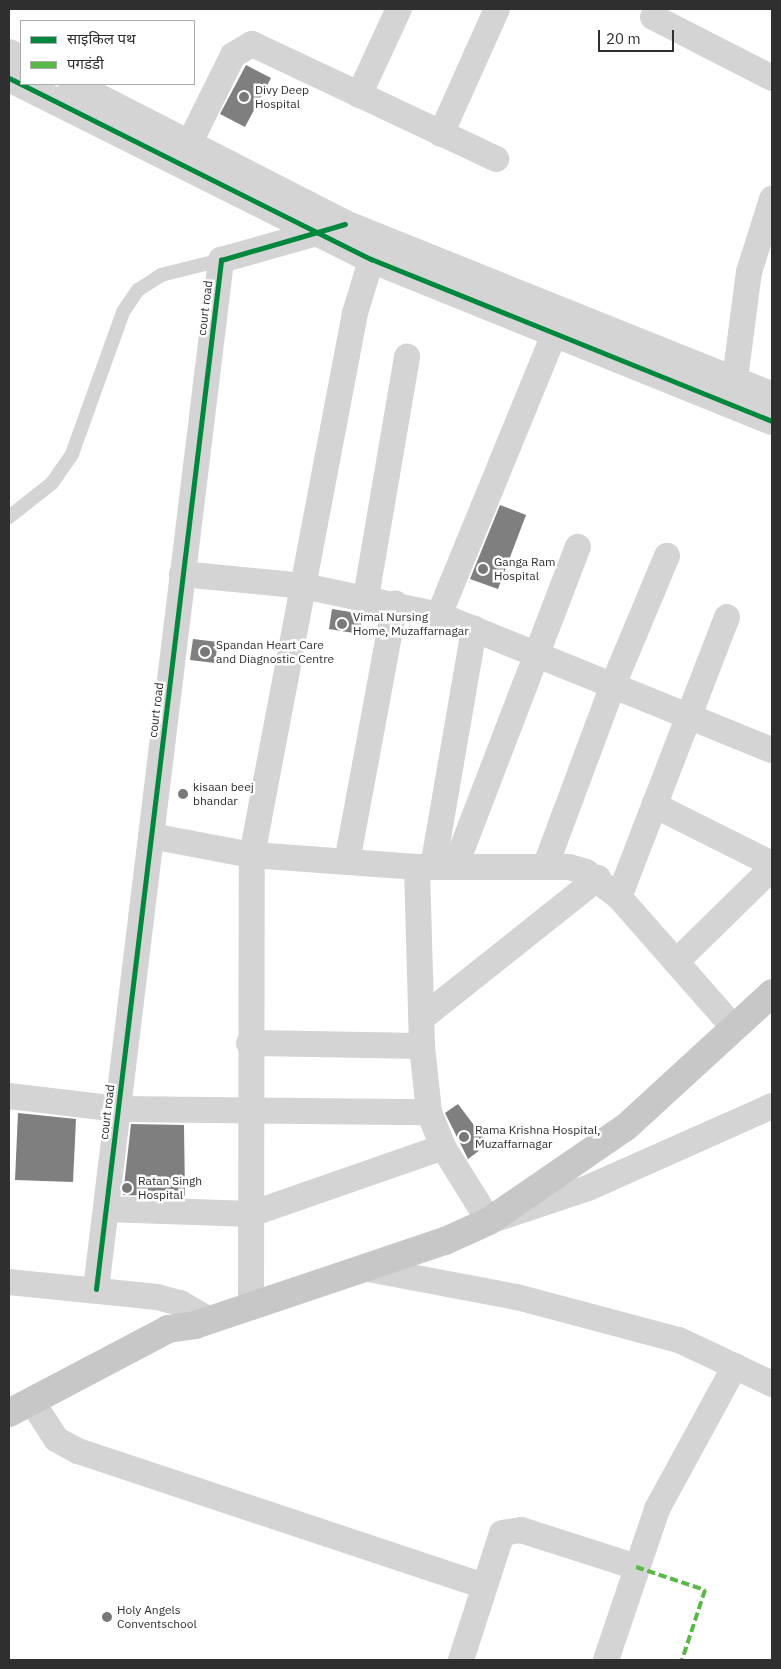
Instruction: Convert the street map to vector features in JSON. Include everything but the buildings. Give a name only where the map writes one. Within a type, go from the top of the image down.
[{"type":"main road","points":[[9,1413],[168,1329],[202,1323],[251,1304],[445,1241],[489,1221],[626,1127],[772,994]]},
{"type":"main road","points":[[9,1432],[173,1344],[202,1323]]},
{"type":"street","points":[[359,95],[398,9]]},
{"type":"street","points":[[441,134],[497,9]]},
{"type":"street","points":[[653,17],[772,78]]},
{"type":"street","points":[[184,152],[233,56],[243,47],[263,46],[359,95],[496,159]]},
{"type":"street","points":[[26,85],[184,152],[344,224],[375,248]]},
{"type":"street","points":[[74,85],[319,234],[375,248],[733,392],[772,421]]},
{"type":"street","points":[[733,392],[749,272],[772,199]]},
{"type":"street","points":[[221,260],[319,234],[344,224]]},
{"type":"street","points":[[251,1304],[249,1043],[252,855],[355,313],[375,248]]},
{"type":"street","name":"court road","points":[[96,1290],[221,260]]},
{"type":"street","points":[[439,615],[560,321]]},
{"type":"street","points":[[366,597],[407,356]]},
{"type":"street","points":[[733,392],[772,396]]},
{"type":"street","points":[[435,867],[535,653],[578,547]]},
{"type":"street","points":[[545,867],[613,685],[667,556]]},
{"type":"street","points":[[182,574],[304,586],[395,602],[439,615],[772,750]]},
{"type":"street","points":[[347,862],[395,602]]},
{"type":"street","points":[[619,897],[727,617]]},
{"type":"street","points":[[474,629],[435,867],[422,1018],[422,1046],[429,1112],[443,1147],[489,1221],[588,1188],[772,1106]]},
{"type":"street","points":[[654,805],[772,866],[676,962]]},
{"type":"street","points":[[150,836],[252,855],[435,867],[569,867],[598,878],[619,897],[734,1028]]},
{"type":"street","points":[[422,1018],[598,878]]},
{"type":"street","points":[[249,1043],[422,1046]]},
{"type":"street","points":[[9,1096],[118,1109],[250,1113],[429,1112]]},
{"type":"street","points":[[106,1208],[251,1214],[443,1147]]},
{"type":"street","points":[[363,1268],[536,1302],[679,1340],[772,1384]]},
{"type":"street","points":[[9,1282],[158,1297],[180,1303],[202,1323]]},
{"type":"street","points":[[606,1660],[657,1509],[735,1366]]},
{"type":"street","points":[[40,1414],[56,1439],[78,1450],[483,1586]]},
{"type":"street","points":[[461,1660],[497,1540],[509,1530],[521,1530],[636,1567]]},
{"type":"lane","points":[[9,517],[52,483],[72,454],[123,312],[138,290],[162,275],[221,260]]},
{"type":"marked path","points":[[636,1567],[705,1590],[682,1660]]},
{"type":"cycle path","points":[[9,78],[20,84]]},
{"type":"cycle path","points":[[23,85],[371,259],[772,421]]},
{"type":"cycle path","points":[[96,1289],[221,260],[345,224]]},
{"type":"place","name":"Divy Deep Hospital","points":[[244,97]]},
{"type":"place","name":"Ganga Ram Hospital","points":[[483,569]]},
{"type":"place","name":"Vimal Nursing Home, Muzaffarnagar","points":[[342,624]]},
{"type":"place","name":"Spandan Heart Care and Diagnostic Centre","points":[[205,652]]},
{"type":"place","name":"kisaan beej bhandar","points":[[183,794]]},
{"type":"place","name":"Rama Krishna Hospital, Muzaffarnagar","points":[[464,1137]]},
{"type":"place","name":"Ratan Singh Hospital","points":[[127,1188]]},
{"type":"place","name":"Holy Angels Conventschool","points":[[107,1617]]}]
